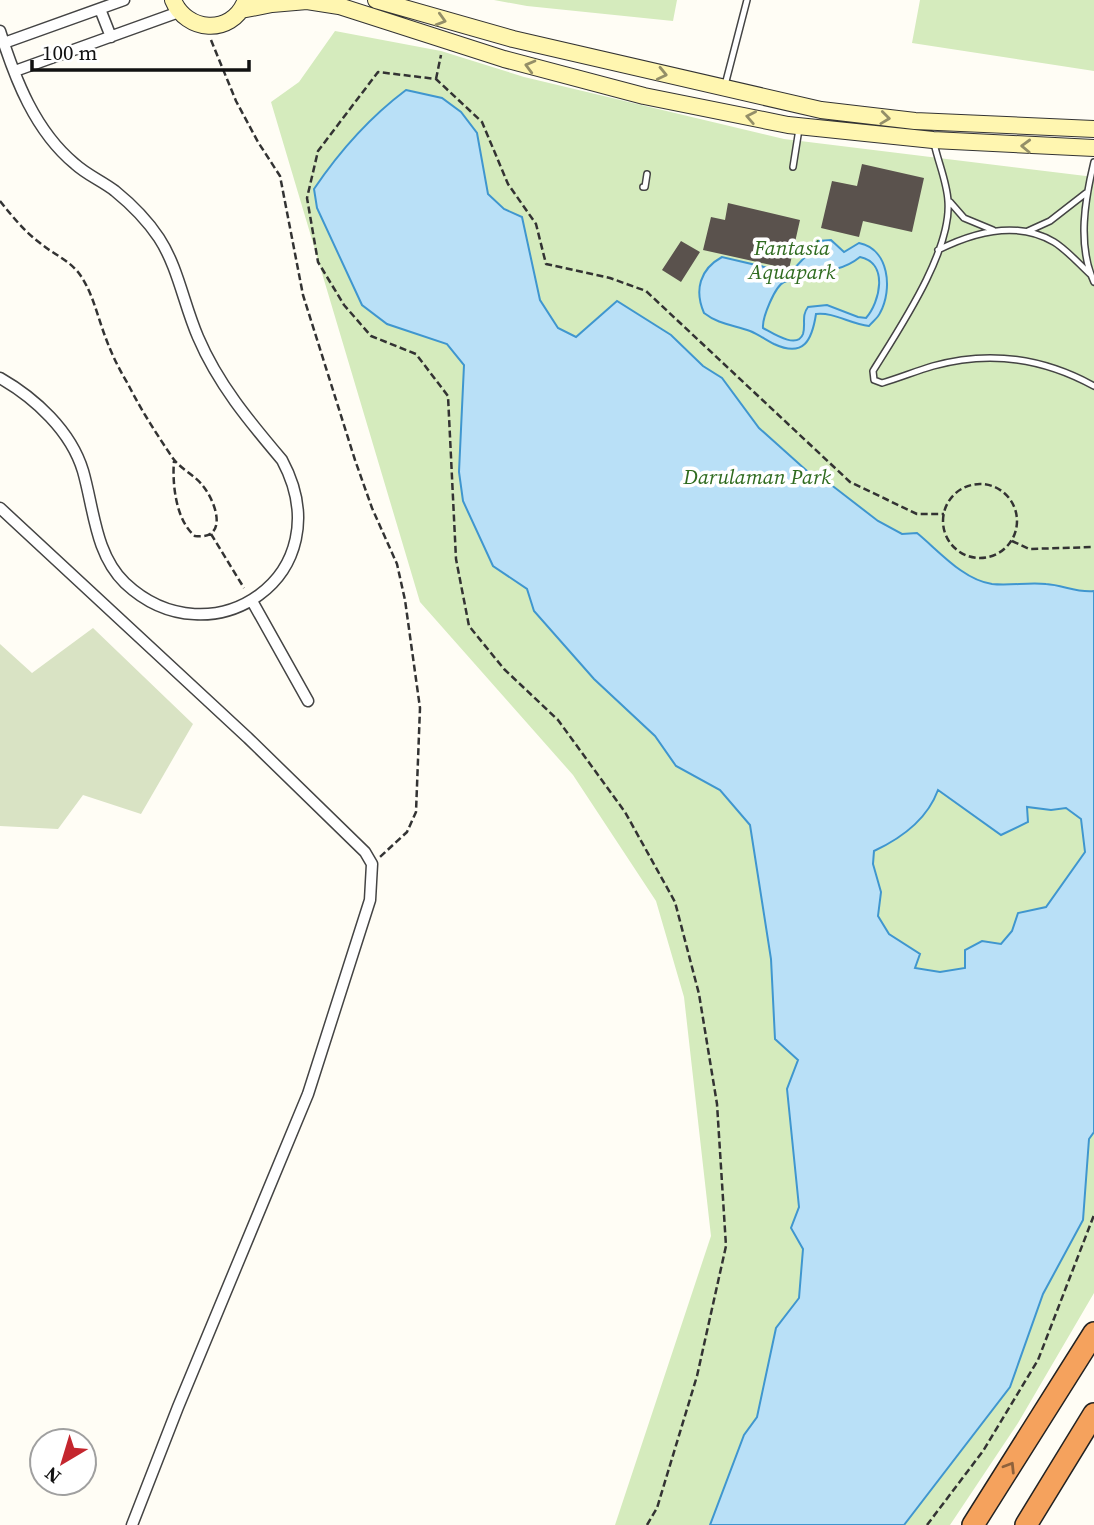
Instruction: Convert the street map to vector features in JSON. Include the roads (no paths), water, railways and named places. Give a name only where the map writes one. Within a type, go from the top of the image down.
[{"type":"highway","points":[[973,1525],[1094,1333]]},
{"type":"highway","points":[[1026,1525],[1094,1414]]},
{"type":"street","points":[[4,43],[124,0]]},
{"type":"street","points":[[376,0],[513,39],[821,110],[915,121],[1094,129]]},
{"type":"street","points":[[15,71],[111,37],[176,6],[191,22],[205,27],[226,23],[244,5],[307,1],[339,6],[444,41],[644,96],[800,126],[933,140],[1094,148]]},
{"type":"street","points":[[100,9],[111,37]]},
{"type":"street","points":[[0,31],[43,131],[76,166],[114,190],[159,237],[197,335],[219,380],[282,460],[289,474],[299,513],[295,547],[280,576],[252,601],[222,611],[185,614],[151,602],[124,582],[103,550],[83,471],[61,429],[39,406],[0,378]]},
{"type":"street","points":[[0,508],[248,738],[353,840],[372,864],[369,900],[308,1094],[132,1525]]},
{"type":"street","points":[[252,601],[308,701]]},
{"type":"lane","points":[[724,89],[747,0]]},
{"type":"lane","points":[[793,167],[800,126]]},
{"type":"lane","points":[[933,140],[948,199],[948,215],[938,250],[910,312],[873,371],[874,380],[882,383],[931,366],[984,356],[1042,364],[1094,386]]},
{"type":"lane","points":[[1092,278],[1085,247],[1086,193],[1094,162]]},
{"type":"lane","points":[[643,187],[647,174]]},
{"type":"lane","points":[[1028,231],[1050,221],[1086,193]]},
{"type":"lane","points":[[948,199],[964,218],[996,231]]},
{"type":"lane","points":[[938,250],[954,242],[996,231],[1028,231],[1054,242],[1092,278]]},
{"type":"water","points":[[406,90],[442,98],[461,112],[477,133],[488,194],[504,209],[522,217],[540,300],[558,328],[576,337],[617,301],[671,335],[703,366],[722,378],[759,428],[807,471],[834,487],[878,521],[902,534],[917,533],[961,571],[981,581],[992,584],[1046,584],[1094,591],[1094,1132],[1089,1139],[1083,1220],[1043,1294],[1010,1387],[904,1525],[710,1525],[744,1435],[757,1417],[776,1328],[799,1298],[803,1249],[791,1228],[799,1207],[787,1089],[798,1060],[775,1039],[771,959],[750,825],[720,790],[676,766],[655,736],[594,679],[534,611],[527,589],[493,566],[463,501],[459,472],[464,365],[447,344],[387,324],[362,305],[317,208],[314,189],[356,136]],"holes":[[[938,790],[1001,835],[1028,822],[1027,807],[1051,810],[1066,808],[1081,819],[1085,852],[1046,907],[1018,913],[1012,931],[1001,944],[982,941],[965,950],[965,968],[940,972],[915,968],[920,954],[889,934],[878,916],[881,892],[873,864],[874,851],[912,827],[927,810]]]},
{"type":"water","points":[[831,240],[844,252],[859,243],[877,253],[882,261],[887,282],[884,303],[879,315],[869,326],[816,314],[809,339],[799,348],[793,349],[774,344],[753,332],[720,322],[704,313],[699,296],[701,281],[714,262],[722,257],[790,273],[805,257],[807,249],[818,241]],"holes":[[[860,257],[875,267],[879,284],[875,303],[866,318],[827,305],[808,307],[803,334],[795,340],[763,328],[770,303],[784,282],[801,282],[812,271],[837,268]]]},
{"type":"park label","name":"Fantasia Aquapark","points":[[792,259]]},
{"type":"park label","name":"Darulaman Park","points":[[757,476]]}]
